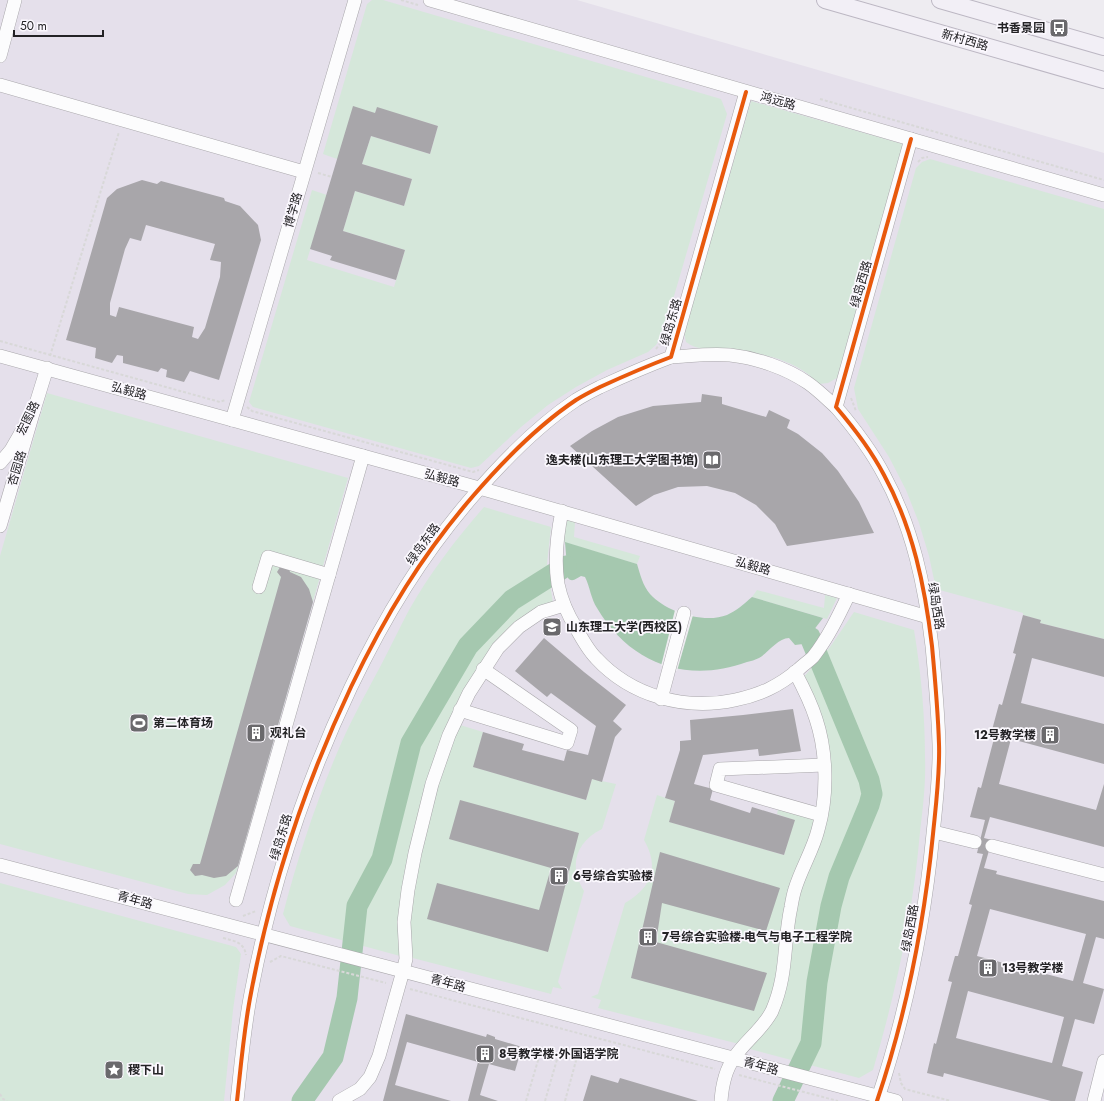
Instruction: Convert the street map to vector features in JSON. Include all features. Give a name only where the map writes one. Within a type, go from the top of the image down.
[{"type":"main road","name":"新村西路","points":[[825,0],[1104,80]]},
{"type":"main road","points":[[940,0],[1104,47]]},
{"type":"street","points":[[0,56],[15,0]]},
{"type":"street","name":"博学路","points":[[232,420],[309,172],[355,0]]},
{"type":"street","name":"鸿远路","points":[[427,3],[746,92],[1104,195]]},
{"type":"street","points":[[0,85],[309,172]]},
{"type":"street","name":"绿岛东路","points":[[237,1101],[250,994],[264,934],[288,846],[307,788],[333,725],[355,679],[393,606],[422,560],[460,511],[496,469],[536,430],[577,399],[630,372],[672,357],[746,92]]},
{"type":"street","name":"绿岛西路","points":[[878,1099],[888,1071],[903,1012],[916,954],[925,901],[938,794],[939,744],[935,678],[928,617],[919,567],[902,516],[884,476],[858,433],[836,407],[911,139]]},
{"type":"street","points":[[672,357],[730,355],[758,361],[782,369],[808,383],[836,407]]},
{"type":"street","name":"弘毅路","points":[[0,356],[562,511],[928,617]]},
{"type":"street","name":"宏图路","points":[[0,463],[11,450],[34,410],[46,368]]},
{"type":"street","name":"杏园路","points":[[0,526],[34,410]]},
{"type":"street","points":[[236,900],[363,456]]},
{"type":"street","points":[[562,511],[557,542],[556,563],[558,584],[564,605],[584,642],[596,658],[610,671],[627,682],[644,692],[661,699],[682,703],[722,703],[758,694],[777,685],[812,657],[835,622],[849,594]]},
{"type":"street","points":[[258,587],[268,557],[329,575]]},
{"type":"street","points":[[339,1101],[360,1089],[370,1076],[379,1056],[404,971],[406,959],[404,922],[415,853],[439,761],[460,710],[469,693],[498,648],[519,627],[541,612],[564,605]]},
{"type":"street","points":[[661,699],[684,613]]},
{"type":"street","points":[[460,710],[567,743],[571,730],[484,669]]},
{"type":"street","points":[[722,1101],[727,1072],[733,1058],[769,1016],[778,997],[783,976],[790,913],[795,889],[814,843],[821,815],[824,784],[822,740],[816,719],[795,672]]},
{"type":"street","points":[[821,815],[716,785],[720,769],[824,765]]},
{"type":"street","points":[[934,832],[975,842]]},
{"type":"street","points":[[992,846],[1104,874]]},
{"type":"street","name":"青年路","points":[[0,864],[784,1071],[878,1099],[896,1101]]},
{"type":"street","points":[[1094,1101],[1104,1061]]},
{"type":"path","points":[[402,0],[427,3]]},
{"type":"path","points":[[819,98],[1104,180]]},
{"type":"path","points":[[46,368],[122,120]]},
{"type":"path","points":[[914,166],[922,158],[931,156]]},
{"type":"path","points":[[309,172],[332,177]]},
{"type":"path","points":[[653,352],[666,335]]},
{"type":"path","points":[[0,341],[220,402],[229,396]]},
{"type":"path","points":[[851,396],[857,413]]},
{"type":"path","points":[[245,402],[247,407],[252,411],[473,472],[480,469]]},
{"type":"path","points":[[238,915],[244,916],[255,912],[258,907]]},
{"type":"path","points":[[221,937],[236,941],[242,945],[246,953],[245,961]]},
{"type":"path","points":[[268,966],[272,960],[281,956],[838,1101]]},
{"type":"path","points":[[526,1101],[542,1047]]},
{"type":"path","points":[[545,1101],[558,1056]]},
{"type":"path","points":[[565,1101],[577,1057]]},
{"type":"path","points":[[901,1066],[899,1073],[901,1083],[905,1090],[951,1101]]},
{"type":"path","points":[[0,1094],[3,1099],[7,1101]]},
{"type":"shaded area","name":"山东理工大学(西校区)","points":[[0,0],[577,0],[1104,153],[1104,1101],[0,1101]]},
{"type":"shaded area","points":[[372,0],[383,0],[721,99],[727,114],[663,334],[656,345],[648,352],[607,370],[548,405],[521,427],[479,466],[471,468],[253,407],[249,402],[312,190],[327,195],[307,260],[394,287],[405,250],[343,231],[355,191],[404,206],[412,179],[362,164],[371,136],[430,154],[438,126],[377,108],[375,113],[337,159],[323,154],[367,4]]},
{"type":"shaded area","points":[[751,101],[903,144],[837,378],[828,383],[819,384],[798,368],[776,358],[736,350],[699,348],[686,342],[684,333]]},
{"type":"shaded area","points":[[930,159],[1104,209],[1104,639],[1040,623],[1040,620],[1023,615],[1023,613],[936,589],[929,556],[919,523],[906,490],[889,457],[858,409],[854,388],[916,168],[922,162]]},
{"type":"shaded area","name":"第二体育场","points":[[47,393],[348,478],[236,873],[225,885],[207,895],[188,894],[0,844],[0,556]]},
{"type":"shaded area","points":[[484,507],[551,527],[547,564],[553,603],[513,628],[441,747],[400,956],[290,926],[283,914],[294,873],[321,792],[347,731],[417,596],[463,531]]},
{"type":"shaded area","points":[[565,519],[575,522],[574,537],[640,556],[637,564],[560,541]]},
{"type":"shaded area","points":[[565,542],[637,564],[644,584],[650,594],[666,606],[686,615],[708,618],[727,615],[752,597],[823,618],[803,644],[795,645],[789,638],[781,640],[762,656],[752,661],[725,668],[703,671],[682,669],[662,664],[643,655],[626,643],[610,627],[595,604],[585,577],[581,576],[573,580],[568,578]]},
{"type":"shaded area","points":[[757,590],[824,608],[825,595],[837,598],[827,619],[752,597]]},
{"type":"shaded area","points":[[854,612],[914,630],[922,694],[925,766],[924,795],[913,892],[896,982],[873,1070],[859,1078],[746,1048],[767,1026],[794,922],[801,885],[829,791],[801,680],[830,647]]},
{"type":"shaded area","points":[[460,725],[483,732],[474,767],[586,800],[592,779],[616,784],[602,829],[593,834],[586,841],[577,855],[576,872],[584,891],[558,982],[562,989],[553,987],[551,994],[409,957],[410,901],[435,786]]},
{"type":"shaded area","points":[[657,795],[675,801],[670,822],[784,855],[794,820],[777,814],[778,809],[816,820],[780,979],[770,1007],[739,1044],[598,1008],[601,1000],[591,997],[598,994],[625,903],[641,891],[647,884],[650,876],[652,868],[651,860],[649,850],[644,840]]},
{"type":"shaded area","points":[[0,883],[236,947],[241,954],[233,1010],[224,1101],[0,1101]]},
{"type":"pier","points":[[675,610],[693,615],[677,671],[661,666]]},
{"type":"building","points":[[353,106],[375,113],[377,107],[438,126],[430,154],[371,136],[362,164],[412,179],[404,206],[355,191],[343,231],[405,250],[396,280],[330,260],[332,256],[310,249]]},
{"type":"building","points":[[142,180],[157,184],[161,181],[224,198],[225,201],[240,206],[258,225],[261,240],[219,380],[190,371],[184,382],[166,377],[167,370],[161,368],[158,372],[123,363],[123,356],[117,355],[112,363],[95,358],[96,348],[66,340],[107,198],[117,189]],"holes":[[[146,225],[215,244],[210,260],[221,262],[220,277],[205,328],[198,339],[192,337],[194,327],[119,307],[116,317],[110,315],[110,303],[125,249],[130,238],[141,241]]]},
{"type":"building","points":[[702,394],[722,397],[722,404],[766,417],[769,410],[790,420],[787,428],[798,434],[822,453],[838,471],[859,502],[874,533],[787,546],[775,524],[756,505],[735,493],[707,486],[678,487],[654,495],[636,506],[570,446],[592,431],[618,417],[653,406],[701,402]]},
{"type":"building","name":"观礼台","points":[[282,564],[288,566],[290,572],[301,577],[309,589],[313,602],[238,866],[226,876],[214,878],[202,875],[195,876],[190,870],[193,864],[200,864],[281,577],[277,572]]},
{"type":"building","points":[[1023,615],[1041,620],[1040,623],[1104,639],[1104,677],[1032,658],[1021,703],[1104,724],[1104,764],[1011,739],[999,784],[1096,810],[1104,784],[1104,847],[990,817],[984,838],[992,840],[984,868],[997,871],[996,874],[1104,901],[1104,939],[1096,937],[1083,983],[1104,989],[1094,1024],[1075,1019],[1062,1066],[1083,1072],[1075,1101],[1051,1101],[944,1073],[943,1077],[927,1073],[952,982],[948,981],[955,956],[958,956],[972,905],[969,904],[983,854],[977,853],[985,820],[970,817],[978,787],[981,788],[996,731],[992,730],[999,704],[1002,705],[1016,654],[1013,653]],"holes":[[[990,909],[1086,934],[1073,981],[977,956]],[[968,991],[1064,1017],[1052,1063],[956,1038]]]},
{"type":"building","points":[[544,638],[626,705],[613,721],[622,729],[615,737],[602,782],[592,779],[586,800],[473,767],[483,732],[524,744],[522,750],[564,761],[567,750],[588,755],[596,726],[551,693],[547,697],[515,671]]},
{"type":"building","points":[[793,709],[801,751],[759,756],[758,749],[703,755],[694,784],[713,789],[710,800],[750,813],[752,807],[795,820],[784,855],[669,822],[675,801],[665,798],[680,750],[680,741],[691,740],[690,720]]},
{"type":"building","name":"6号综合实验楼","points":[[460,800],[579,833],[548,952],[427,919],[437,883],[539,910],[551,868],[449,839]]},
{"type":"building","name":"7号综合实验楼-电气与电子工程学院","points":[[660,852],[780,888],[766,931],[662,903],[656,942],[767,973],[754,1011],[631,978]]},
{"type":"building","name":"8号教学楼·外国语学院","points":[[406,1014],[486,1037],[487,1034],[495,1037],[495,1039],[522,1047],[515,1071],[489,1064],[480,1095],[498,1101],[468,1101],[478,1062],[407,1042],[395,1085],[451,1101],[383,1101]]},
{"type":"building","points":[[591,1075],[618,1083],[620,1078],[698,1101],[583,1101]]},
{"type":"waterway","points":[[302,1101],[333,1057],[347,998],[357,906],[382,859],[411,743],[468,646],[512,600],[566,566]]},
{"type":"waterway","points":[[783,1101],[811,1043],[817,982],[831,906],[839,877],[869,805],[872,794],[869,780],[810,637]]},
{"type":"cycle path","points":[[237,1101],[251,993],[259,953],[279,875],[304,798],[334,724],[364,661],[391,611],[437,541],[497,469],[534,432],[576,400],[609,383],[671,357],[746,92]]},
{"type":"cycle path","points":[[877,1101],[897,1036],[905,1003],[925,902],[938,778],[938,719],[933,658],[926,602],[910,537],[894,495],[874,457],[836,407],[911,139]]},
{"type":"place","name":"书香景园","points":[[1059,28]]},
{"type":"place","name":"逸夫楼(山东理工大学图书馆)","points":[[712,460]]},
{"type":"place","name":"山东理工大学(西校区)","points":[[552,627]]},
{"type":"place","name":"第二体育场","points":[[139,723]]},
{"type":"place","name":"观礼台","points":[[256,733]]},
{"type":"place","name":"12号教学楼","points":[[1050,735]]},
{"type":"place","name":"6号综合实验楼","points":[[559,876]]},
{"type":"place","name":"7号综合实验楼-电气与电子工程学院","points":[[648,937]]},
{"type":"place","name":"13号教学楼","points":[[988,968]]},
{"type":"place","name":"8号教学楼·外国语学院","points":[[485,1054]]},
{"type":"place","name":"稷下山","points":[[114,1070]]}]
